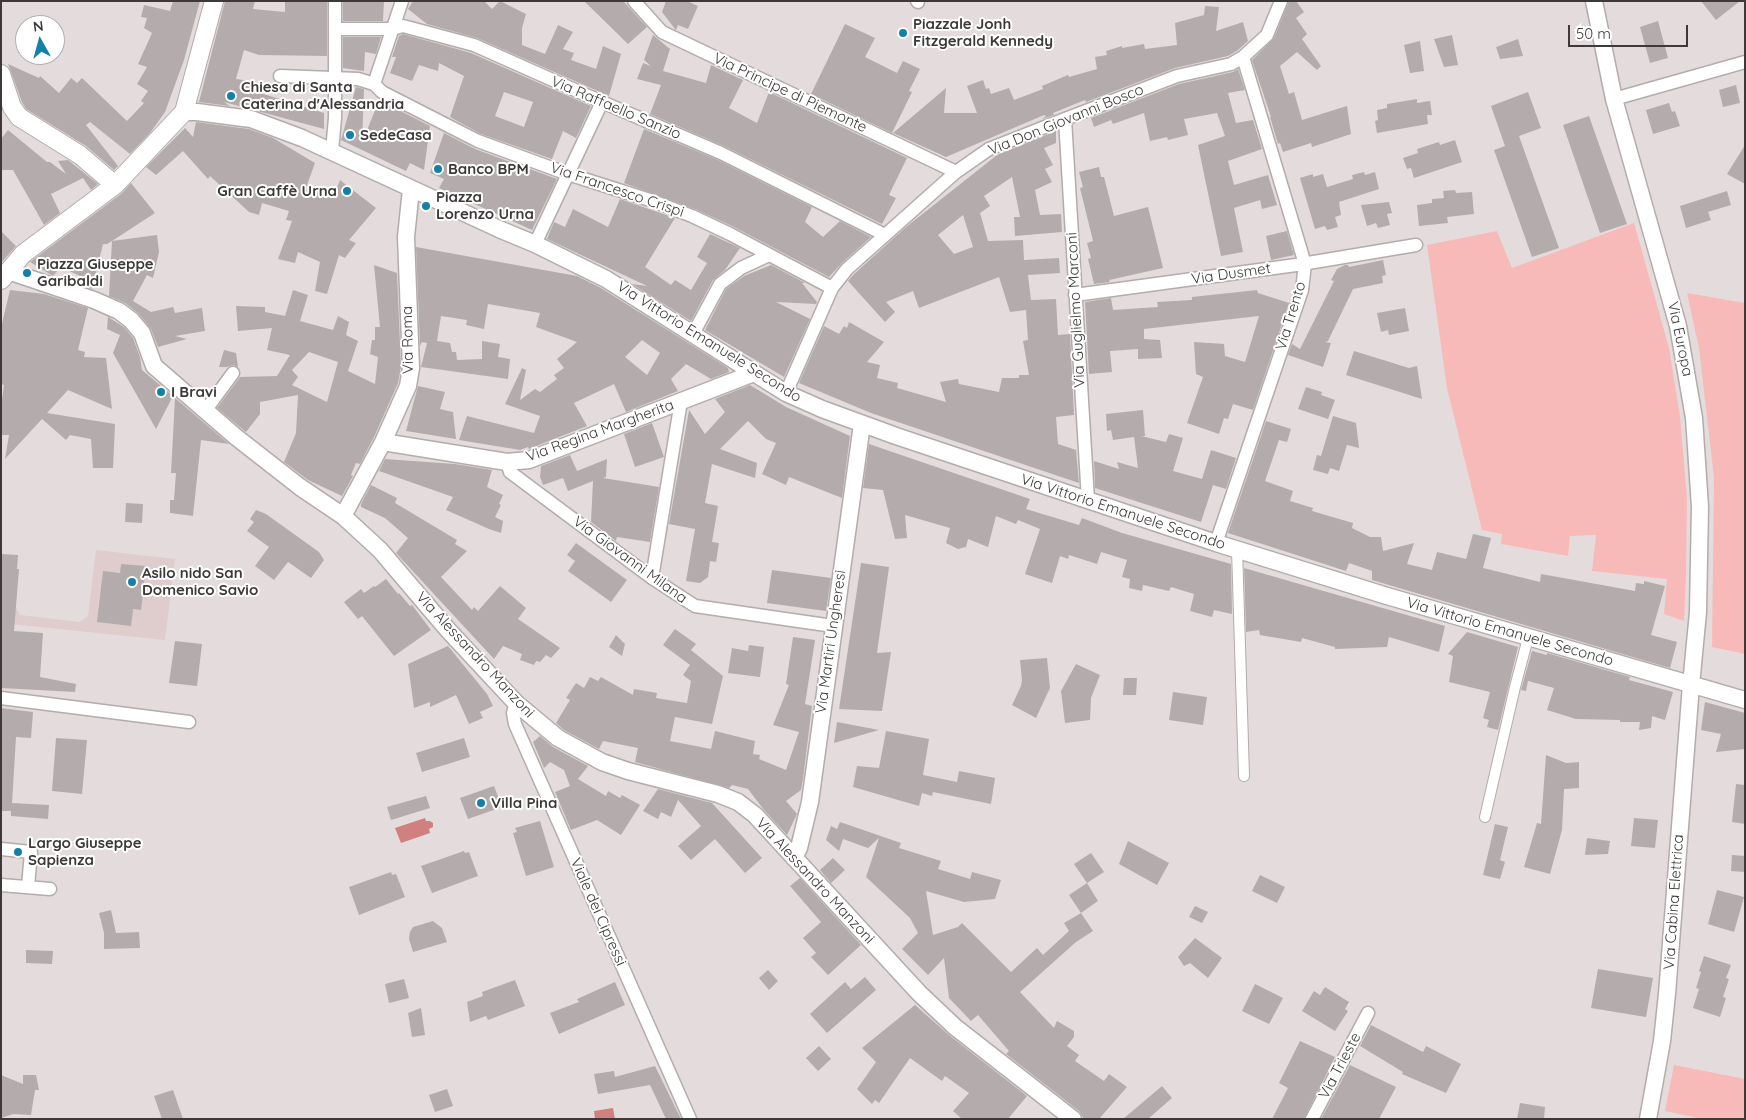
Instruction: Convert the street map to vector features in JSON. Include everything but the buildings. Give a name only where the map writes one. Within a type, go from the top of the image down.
[{"type":"main road","points":[[4,275],[23,254],[115,185],[184,112],[214,1]]},
{"type":"main road","points":[[1,74],[12,107],[19,117],[80,155],[115,185]]},
{"type":"street","points":[[184,112],[250,119],[302,138],[332,152],[335,118],[334,1]]},
{"type":"street","points":[[280,76],[358,79],[374,84],[402,1]]},
{"type":"street","name":"Via Principe di Piemonte","points":[[634,1],[662,32],[956,172]]},
{"type":"street","name":"Via Don Giovanni Bosco","points":[[786,393],[832,288],[847,269],[956,172],[989,149],[1065,119],[1177,76],[1231,64],[1243,57],[1267,34],[1280,1]]},
{"type":"street","name":"Via Europa","points":[[1594,1],[1614,99],[1678,326],[1694,418],[1700,506],[1700,557],[1698,612],[1691,685]]},
{"type":"street","name":"Via Raffaello Sanzio","points":[[335,29],[392,29],[403,26],[474,45],[721,153],[885,235]]},
{"type":"street","name":"Via Trento","points":[[1216,543],[1302,290],[1305,264],[1243,57]]},
{"type":"street","points":[[1614,99],[1745,62]]},
{"type":"street","name":"Via Francesco Crispi","points":[[374,84],[382,92],[478,141],[568,174],[654,201],[692,216],[832,288]]},
{"type":"street","points":[[535,244],[602,102]]},
{"type":"street","name":"Via Guglielmo Marconi","points":[[1065,119],[1088,500]]},
{"type":"street","name":"Via Vittorio Emanuele Secondo","points":[[332,152],[535,244],[606,279],[786,393],[822,409],[1216,543],[1528,638],[1745,700]]},
{"type":"street","name":"Via Roma","points":[[343,516],[383,442],[408,386],[411,368],[406,282],[406,237],[411,189]]},
{"type":"street","name":"Via Dusmet","points":[[1075,295],[1305,264],[1416,245]]},
{"type":"street","points":[[693,334],[720,284],[741,268],[769,255]]},
{"type":"street","name":"Via Alessandro Manzoni","points":[[4,275],[61,288],[119,311],[131,320],[142,333],[154,366],[236,437],[300,487],[343,516],[380,550],[448,630],[516,703],[558,738],[602,762],[628,771],[718,794],[738,802],[754,815],[919,993],[948,1020],[1073,1119]]},
{"type":"street","points":[[205,411],[233,373]]},
{"type":"street","name":"Via Regina Margherita","points":[[383,442],[507,462],[530,460],[754,373]]},
{"type":"street","points":[[652,578],[681,401]]},
{"type":"street","name":"Via Martiri Ungheresi","points":[[794,858],[799,848],[810,802],[862,424]]},
{"type":"street","name":"Via Giovanni Milana","points":[[507,462],[510,472],[652,578],[695,606],[833,626]]},
{"type":"street","points":[[1237,549],[1244,776]]},
{"type":"street","points":[[1485,817],[1528,638]]},
{"type":"street","name":"Via Cabina Elettrica","points":[[1648,1119],[1662,1041],[1691,685]]},
{"type":"street","points":[[1,698],[189,722]]},
{"type":"street","name":"Viale dei Cipressi","points":[[516,703],[514,713],[515,724],[690,1119]]},
{"type":"street","points":[[1,849],[31,852],[28,887]]},
{"type":"street","points":[[1,885],[50,889]]},
{"type":"street","name":"Via Trieste","points":[[1312,1119],[1368,1013]]},
{"type":"shaded area","points":[[1634,223],[1669,348],[1680,416],[1687,499],[1684,621],[1664,614],[1667,579],[1592,571],[1596,535],[1570,536],[1568,556],[1501,544],[1502,534],[1482,530],[1447,388],[1427,245],[1497,231],[1512,268]]},
{"type":"shaded area","points":[[1687,293],[1745,303],[1745,654],[1712,647],[1714,478],[1699,348]]},
{"type":"shaded area","name":"Asilo nido San Domenico Savio","points":[[96,550],[175,559],[165,640],[1,623],[1,606],[16,607],[20,615],[80,622],[88,616]]},
{"type":"shaded area","points":[[425,818],[426,821],[433,823],[433,827],[429,829],[430,833],[401,843],[395,828]]},
{"type":"shaded area","points":[[1674,1065],[1745,1079],[1745,1119],[1703,1119],[1665,1111]]},
{"type":"shaded area","points":[[613,1108],[615,1119],[595,1119],[594,1111]]},
{"type":"place","name":"Piazzale Jonh Fitzgerald Kennedy","points":[[903,33]]},
{"type":"place","name":"Chiesa di Santa Caterina d'Alessandria","points":[[231,96]]},
{"type":"place","name":"SedeCasa","points":[[350,135]]},
{"type":"place","name":"Banco BPM","points":[[438,169]]},
{"type":"place","name":"Gran Caffè Urna","points":[[347,191]]},
{"type":"place","name":"Piazza Lorenzo Urna","points":[[426,206]]},
{"type":"place","name":"Piazza Giuseppe Garibaldi","points":[[27,273]]},
{"type":"place","name":"I Bravi","points":[[161,392]]},
{"type":"place","name":"Asilo nido San Domenico Savio","points":[[132,582]]},
{"type":"place","name":"Villa Pina","points":[[481,803]]},
{"type":"place","name":"Largo Giuseppe Sapienza","points":[[18,852]]}]
